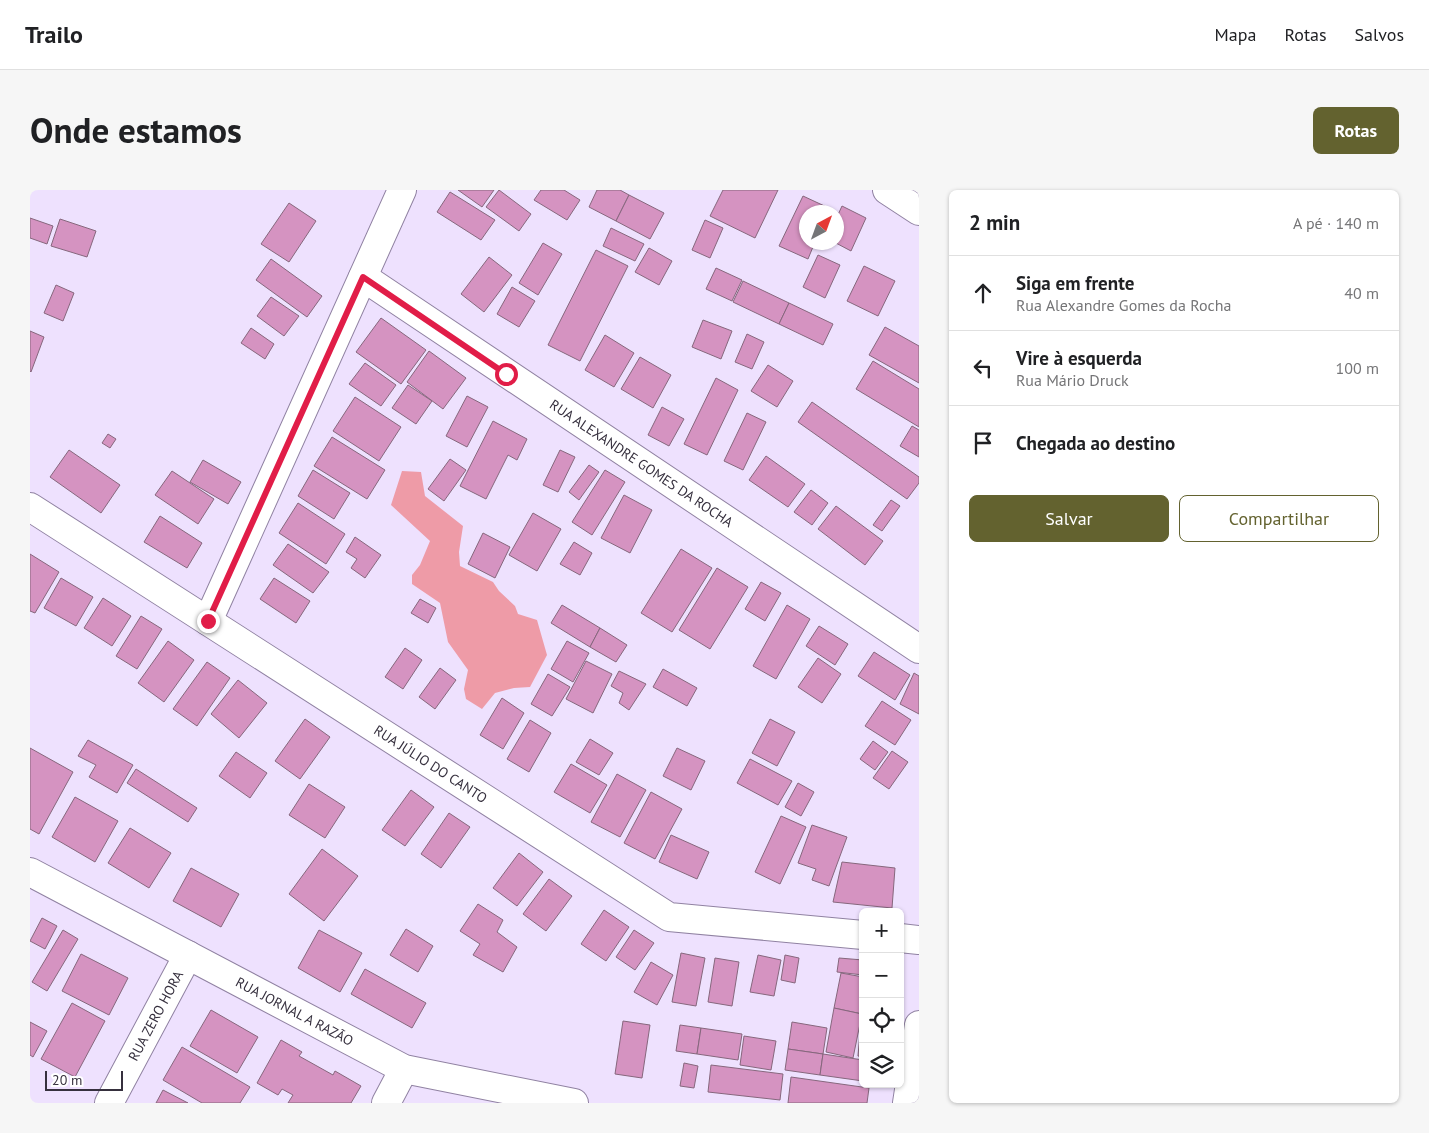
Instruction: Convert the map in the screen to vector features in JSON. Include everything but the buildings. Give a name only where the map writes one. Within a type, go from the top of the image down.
[{"type":"street","points":[[208,621],[402,190]]},
{"type":"street","points":[[887,190],[919,211]]},
{"type":"street","name":"RUA ALEXANDRE GOMES DA ROCHA","points":[[363,277],[919,649]]},
{"type":"street","name":"RUA JÚLIO DO CANTO","points":[[30,507],[669,917],[859,935]]},
{"type":"street","name":"RUA JORNAL A RAZÃO","points":[[30,872],[404,1069],[574,1103]]},
{"type":"street","points":[[904,938],[919,940]]},
{"type":"street","name":"RUA ZERO HORA","points":[[109,1103],[188,955]]},
{"type":"street","points":[[907,1103],[919,1025]]},
{"type":"street","points":[[386,1103],[404,1069]]},
{"type":"shaded area","points":[[402,471],[421,472],[425,496],[463,526],[459,552],[460,566],[493,582],[499,591],[515,606],[518,614],[537,620],[547,655],[530,687],[514,688],[495,693],[482,709],[466,699],[464,689],[468,670],[448,642],[440,603],[412,584],[412,575],[420,565],[430,541],[391,505]]},
{"type":"route","points":[[208,621],[363,277],[506,374]]}]
